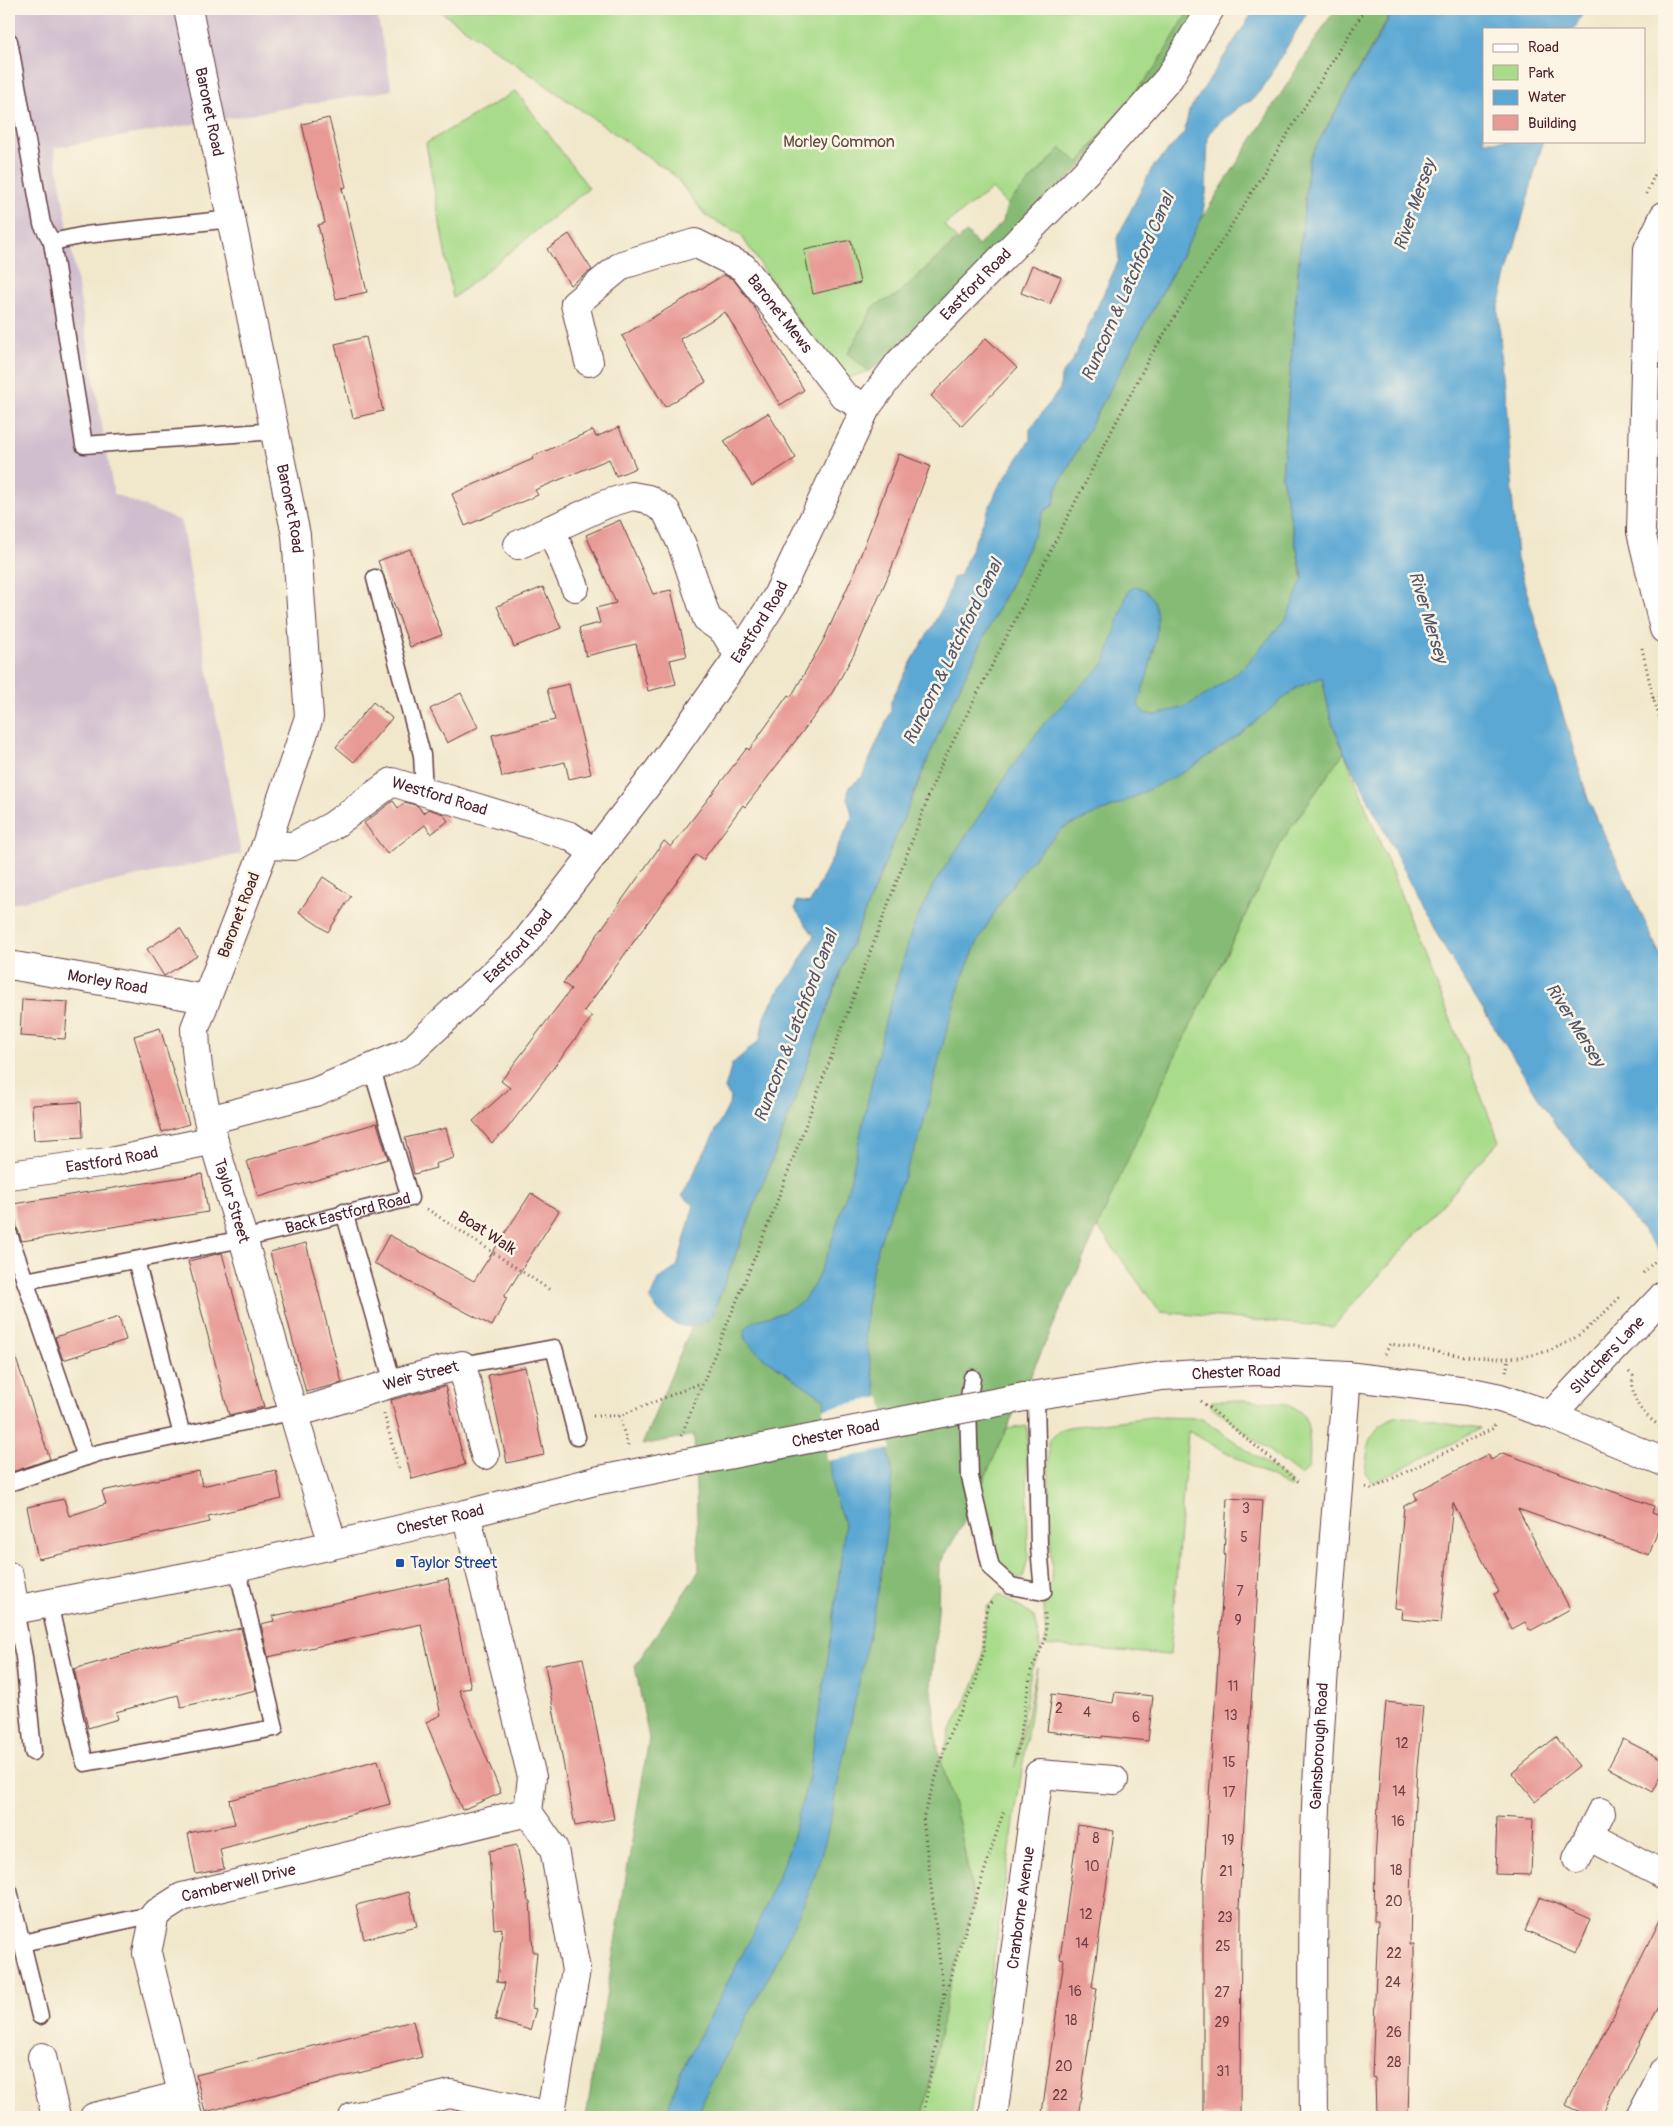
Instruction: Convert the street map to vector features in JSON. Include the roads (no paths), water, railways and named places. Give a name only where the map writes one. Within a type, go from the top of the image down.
[{"type":"main road","name":"Baronet Road","points":[[188,9],[296,535],[309,717],[266,844],[206,999]]},
{"type":"main road","name":"Eastford Road","points":[[9,1175],[115,1161],[212,1130],[372,1069],[411,1051],[521,948],[657,772],[739,656],[776,598],[866,408],[899,363],[1088,170],[1169,78],[1210,9]]},
{"type":"main road","points":[[1663,616],[1641,532],[1648,249],[1664,216]]},
{"type":"main road","name":"Baronet Mews","points":[[589,362],[575,304],[622,265],[695,244],[743,267],[844,396],[866,408]]},
{"type":"main road","points":[[518,545],[606,504],[632,496],[648,499],[658,504],[666,511],[674,523],[707,619],[724,631],[739,656]]},
{"type":"main road","points":[[551,529],[575,587]]},
{"type":"main road","name":"Westford Road","points":[[266,844],[294,846],[332,826],[392,782],[570,836],[595,852]]},
{"type":"main road","name":"Morley Road","points":[[9,966],[206,999]]},
{"type":"main road","name":"Taylor Street","points":[[206,999],[195,1028],[195,1060],[212,1130],[291,1412],[333,1544]]},
{"type":"main road","name":"Slutchers Lane","points":[[1551,1415],[1664,1295]]},
{"type":"main road","name":"Weir Street","points":[[291,1412],[313,1408],[385,1385],[462,1365],[485,1456]]},
{"type":"main road","name":"Chester Road","points":[[12,1610],[237,1567],[466,1514],[595,1481],[1030,1396],[1131,1379],[1258,1371],[1347,1376],[1467,1391],[1500,1398],[1551,1415],[1664,1462]]},
{"type":"main road","name":"Gainsborough Road","points":[[1314,2117],[1312,1969],[1316,1830],[1327,1625],[1347,1376]]},
{"type":"main road","points":[[352,2117],[450,2094],[550,2117],[576,1970],[554,1849],[528,1812],[532,1777],[466,1514]]},
{"type":"main road","points":[[9,1576],[12,1610]]},
{"type":"main road","name":"Cranborne Avenue","points":[[992,2117],[1039,1774],[1114,1780]]},
{"type":"main road","name":"Camberwell Drive","points":[[155,1914],[182,1898],[528,1812]]},
{"type":"main road","points":[[1601,1812],[1583,1848],[1664,1875]]},
{"type":"main road","points":[[94,2117],[185,2106],[147,1953],[155,1914]]},
{"type":"main road","points":[[42,2057],[56,2117]]},
{"type":"main road","points":[[1640,2117],[1664,2071]]},
{"type":"lane","points":[[9,41],[42,224],[52,242],[84,445],[275,431]]},
{"type":"lane","points":[[52,242],[85,235],[231,219]]},
{"type":"lane","points":[[375,578],[422,755],[424,791]]},
{"type":"lane","name":"Back Eastford Road","points":[[25,1281],[243,1239],[344,1212],[410,1198],[372,1069]]},
{"type":"lane","points":[[344,1212],[385,1385]]},
{"type":"lane","points":[[9,1234],[86,1457]]},
{"type":"lane","points":[[136,1260],[182,1435]]},
{"type":"lane","points":[[462,1365],[554,1348],[577,1437]]},
{"type":"lane","points":[[972,1378],[968,1404],[970,1477],[991,1568],[1011,1586],[1043,1592],[1030,1396]]},
{"type":"lane","points":[[9,1483],[86,1457],[291,1412]]},
{"type":"lane","points":[[49,1603],[85,1762],[275,1728],[237,1567]]},
{"type":"lane","points":[[12,1610],[24,1657],[33,1752]]},
{"type":"lane","points":[[9,1891],[40,2016]]},
{"type":"lane","points":[[22,1943],[155,1914]]},
{"type":"water","name":"Runcorn & Latchford Canal","points":[[1255,9],[1309,9],[1264,86],[1252,100],[1240,106],[1214,127],[1208,137],[1206,193],[1202,218],[1056,490],[1054,505],[1044,511],[1030,544],[948,711],[845,960],[788,1118],[712,1316],[695,1326],[678,1325],[663,1315],[650,1299],[658,1280],[677,1267],[694,1205],[682,1196],[729,1105],[730,1097],[725,1089],[732,1064],[760,1040],[764,1017],[780,988],[793,973],[814,936],[795,909],[797,901],[810,903],[852,818],[848,801],[849,787],[862,777],[891,711],[891,701],[941,610],[953,578],[960,575],[998,488],[1030,440],[1030,429],[1060,389],[1061,376],[1073,360],[1119,260],[1117,238],[1152,168],[1184,133],[1189,111]]},
{"type":"water","name":"River Mersey","points":[[1394,9],[1585,9],[1575,28],[1483,28],[1483,142],[1543,142],[1498,309],[1517,559],[1588,799],[1664,963],[1664,1257],[1555,1124],[1442,944],[1344,752],[1331,720],[1322,677],[1296,688],[1238,736],[1186,771],[1124,802],[1063,828],[1027,865],[1003,898],[976,945],[961,981],[921,1133],[887,1220],[874,1261],[867,1301],[865,1335],[893,1475],[879,1588],[826,1839],[812,1885],[777,1961],[706,2093],[698,2117],[665,2117],[681,2071],[753,1934],[789,1850],[808,1780],[831,1639],[845,1526],[833,1492],[824,1399],[761,1356],[745,1339],[745,1329],[754,1321],[781,1313],[802,1302],[814,1285],[829,1250],[850,1182],[885,1022],[912,930],[933,885],[1012,767],[1045,722],[1105,662],[1128,591],[1135,586],[1148,593],[1155,605],[1157,621],[1156,639],[1138,705],[1144,713],[1155,715],[1184,707],[1206,695],[1243,668],[1286,619],[1303,578],[1282,477],[1309,159]]},
{"type":"place","name":"Taylor Street","points":[[400,1563]]},
{"type":"park label","name":"Morley Common","points":[[839,142]]}]
